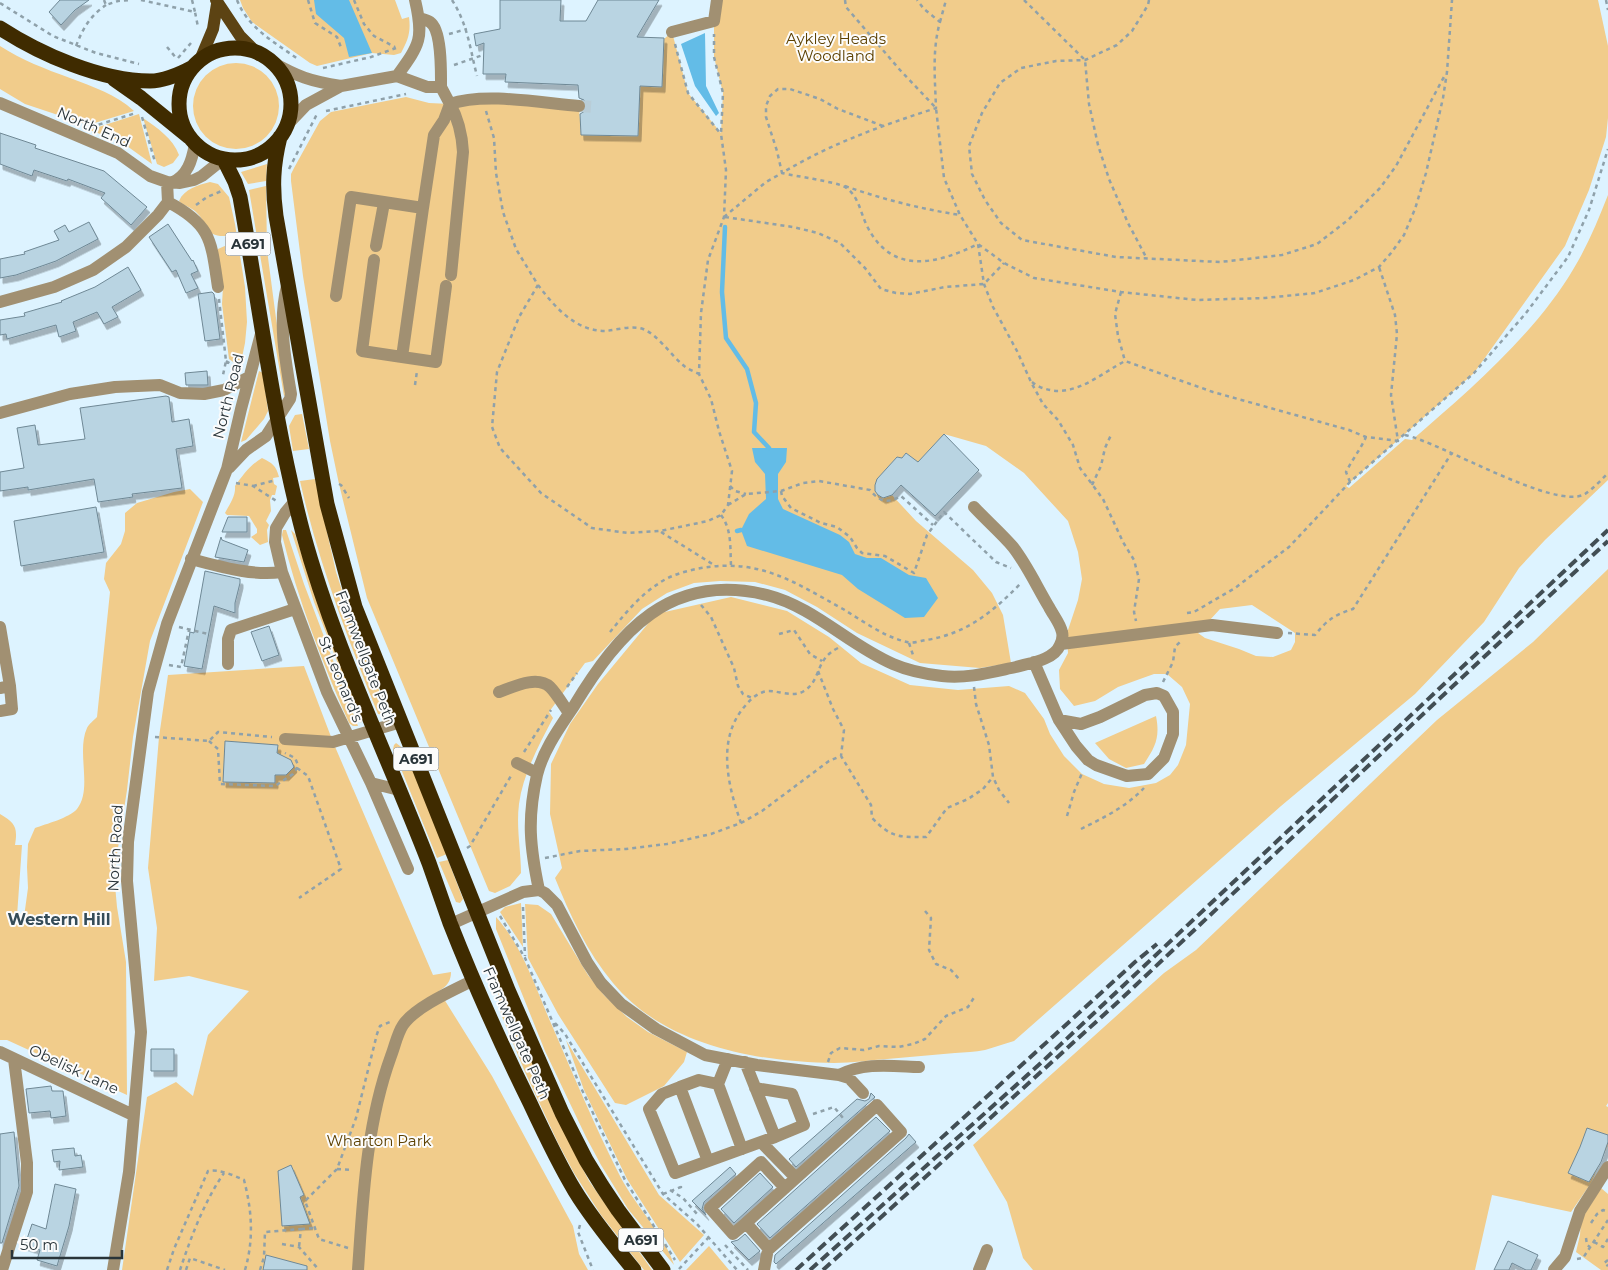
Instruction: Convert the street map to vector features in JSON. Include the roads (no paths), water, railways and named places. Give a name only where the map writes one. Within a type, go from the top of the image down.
[{"type":"highway","points":[[0,28],[23,43],[110,77],[141,98],[209,155],[223,160],[251,157],[268,149],[283,131],[291,106],[288,86],[279,69],[265,58],[248,50],[232,48],[210,53],[176,75],[151,81],[110,77]]},
{"type":"highway","points":[[193,141],[180,112],[180,102],[184,81],[196,63]]},
{"type":"highway","name":"A691","points":[[283,131],[274,161],[274,199],[288,284]]},
{"type":"highway","name":"Framwellgate Peth","points":[[223,160],[235,182],[240,197],[278,418],[303,532],[325,601],[429,863],[451,924],[506,1054],[561,1166],[592,1217],[634,1270]]},
{"type":"highway","name":"Framwellgate Peth","points":[[288,284],[315,442],[334,535],[355,607],[508,990],[562,1113],[586,1160],[618,1210],[664,1270]]},
{"type":"main road","points":[[217,2],[240,36],[265,58]]},
{"type":"main road","points":[[196,63],[213,29],[217,2]]},
{"type":"street","points":[[397,76],[419,44],[419,18],[415,0]]},
{"type":"street","points":[[672,32],[714,21],[717,0]]},
{"type":"street","points":[[374,260],[362,352],[436,362],[449,280],[464,152],[458,119],[441,86],[442,66],[435,28],[430,22],[419,18]]},
{"type":"street","points":[[265,58],[301,78],[341,86]]},
{"type":"street","points":[[283,131],[306,105],[341,86],[397,76],[428,87],[441,86]]},
{"type":"street","points":[[450,104],[463,100],[482,98],[580,106]]},
{"type":"street","name":"North End","points":[[0,104],[118,153],[150,176],[169,182],[180,183],[194,180],[223,160]]},
{"type":"street","points":[[402,357],[434,135],[444,120],[450,104]]},
{"type":"street","points":[[0,302],[54,287],[93,270],[126,247],[158,216],[168,202],[169,182],[177,180],[186,172],[190,164],[193,141]]},
{"type":"street","points":[[336,296],[350,197],[423,208]]},
{"type":"street","points":[[168,202],[186,211],[216,242],[218,287]]},
{"type":"street","points":[[376,246],[384,203]]},
{"type":"street","name":"North Road","points":[[225,475],[246,450],[266,436],[290,397],[283,329],[284,296],[288,284]]},
{"type":"street","name":"North Road","points":[[113,1270],[129,1172],[141,1032],[126,880],[128,842],[148,692],[163,634],[225,475],[262,330]]},
{"type":"street","points":[[0,413],[70,394],[115,387],[160,385],[180,393],[204,394],[224,390],[249,377]]},
{"type":"street","name":"St Leonard's","points":[[296,500],[276,528],[275,542],[282,572],[327,692],[371,783],[408,869]]},
{"type":"street","points":[[539,890],[533,860],[530,818],[537,773],[550,744],[591,678],[633,627],[655,610],[692,595],[716,591],[738,591],[766,595],[786,601],[819,619],[869,652],[892,664],[913,672],[937,675],[973,676],[1034,662],[1053,655],[1061,644],[1061,629],[1012,546],[974,508]]},
{"type":"street","points":[[191,559],[247,572],[268,574],[282,572]]},
{"type":"street","points":[[228,664],[228,638],[231,630],[295,609]]},
{"type":"street","points":[[1061,644],[1212,625],[1277,632]]},
{"type":"street","points":[[0,627],[5,687],[12,709],[0,711]]},
{"type":"street","points":[[1034,662],[1059,720],[1076,746],[1088,760],[1096,765],[1127,776],[1148,774],[1164,758],[1173,734],[1173,712],[1164,696],[1157,693],[1145,695],[1081,724],[1059,720]]},
{"type":"street","points":[[499,692],[529,682],[540,682],[548,685],[569,713]]},
{"type":"street","points":[[285,739],[333,742],[401,722]]},
{"type":"street","points":[[517,764],[537,773]]},
{"type":"street","points":[[371,783],[399,790]]},
{"type":"street","points":[[451,924],[523,892],[539,890],[545,893],[556,905],[587,962],[602,983],[621,1004],[656,1029],[705,1054],[850,1078],[863,1093]]},
{"type":"street","points":[[358,1270],[367,1152],[383,1078],[404,1024],[411,1016],[425,1006],[474,980]]},
{"type":"street","name":"Obelisk Lane","points":[[0,1052],[133,1115]]},
{"type":"street","points":[[2,1270],[27,1192],[27,1163],[14,1059]]},
{"type":"street","points":[[728,1059],[718,1084],[742,1149]]},
{"type":"street","points":[[745,1062],[775,1137]]},
{"type":"street","points":[[839,1075],[850,1069],[866,1066],[919,1067]]},
{"type":"street","points":[[718,1084],[699,1080],[662,1094],[649,1109],[675,1173],[804,1125],[792,1094],[755,1088]]},
{"type":"street","points":[[680,1087],[708,1161]]},
{"type":"street","points":[[746,1223],[770,1249],[901,1132],[877,1105],[785,1188],[746,1223],[733,1234],[710,1208],[761,1162],[785,1188]]},
{"type":"street","points":[[761,1142],[796,1178]]},
{"type":"street","points":[[1554,1270],[1565,1258],[1580,1211],[1608,1167]]},
{"type":"street","points":[[978,1270],[987,1250]]},
{"type":"street","points":[[764,1270],[767,1254]]},
{"type":"water","points":[[314,0],[349,0],[372,53],[349,57],[344,38],[316,14]]},
{"type":"water","points":[[705,33],[706,86],[719,113],[716,116],[695,86],[681,44]]},
{"type":"water","points":[[752,448],[787,448],[786,462],[778,474],[778,499],[783,509],[840,535],[849,542],[855,554],[867,558],[881,558],[909,575],[926,578],[938,598],[924,617],[905,618],[858,589],[842,575],[747,546],[741,530],[749,514],[766,499],[765,474],[755,462]]},
{"type":"waterway","points":[[725,227],[722,292],[726,338],[747,369],[756,403],[754,432],[769,448]]},
{"type":"waterway","points":[[737,531],[741,530]]},
{"type":"tunnel","points":[[579,106],[593,107]]},
{"type":"railway","points":[[810,1270],[1042,1062],[1608,530]]},
{"type":"railway","points":[[823,1270],[1119,1001],[1608,541]]},
{"type":"railway","points":[[796,1270],[1157,944]]},
{"type":"district","name":"Western Hill","points":[[59,919]]},
{"type":"park label","name":"Aykley Heads Woodland","points":[[836,46]]},
{"type":"park label","name":"Wharton Park","points":[[379,1140]]}]
